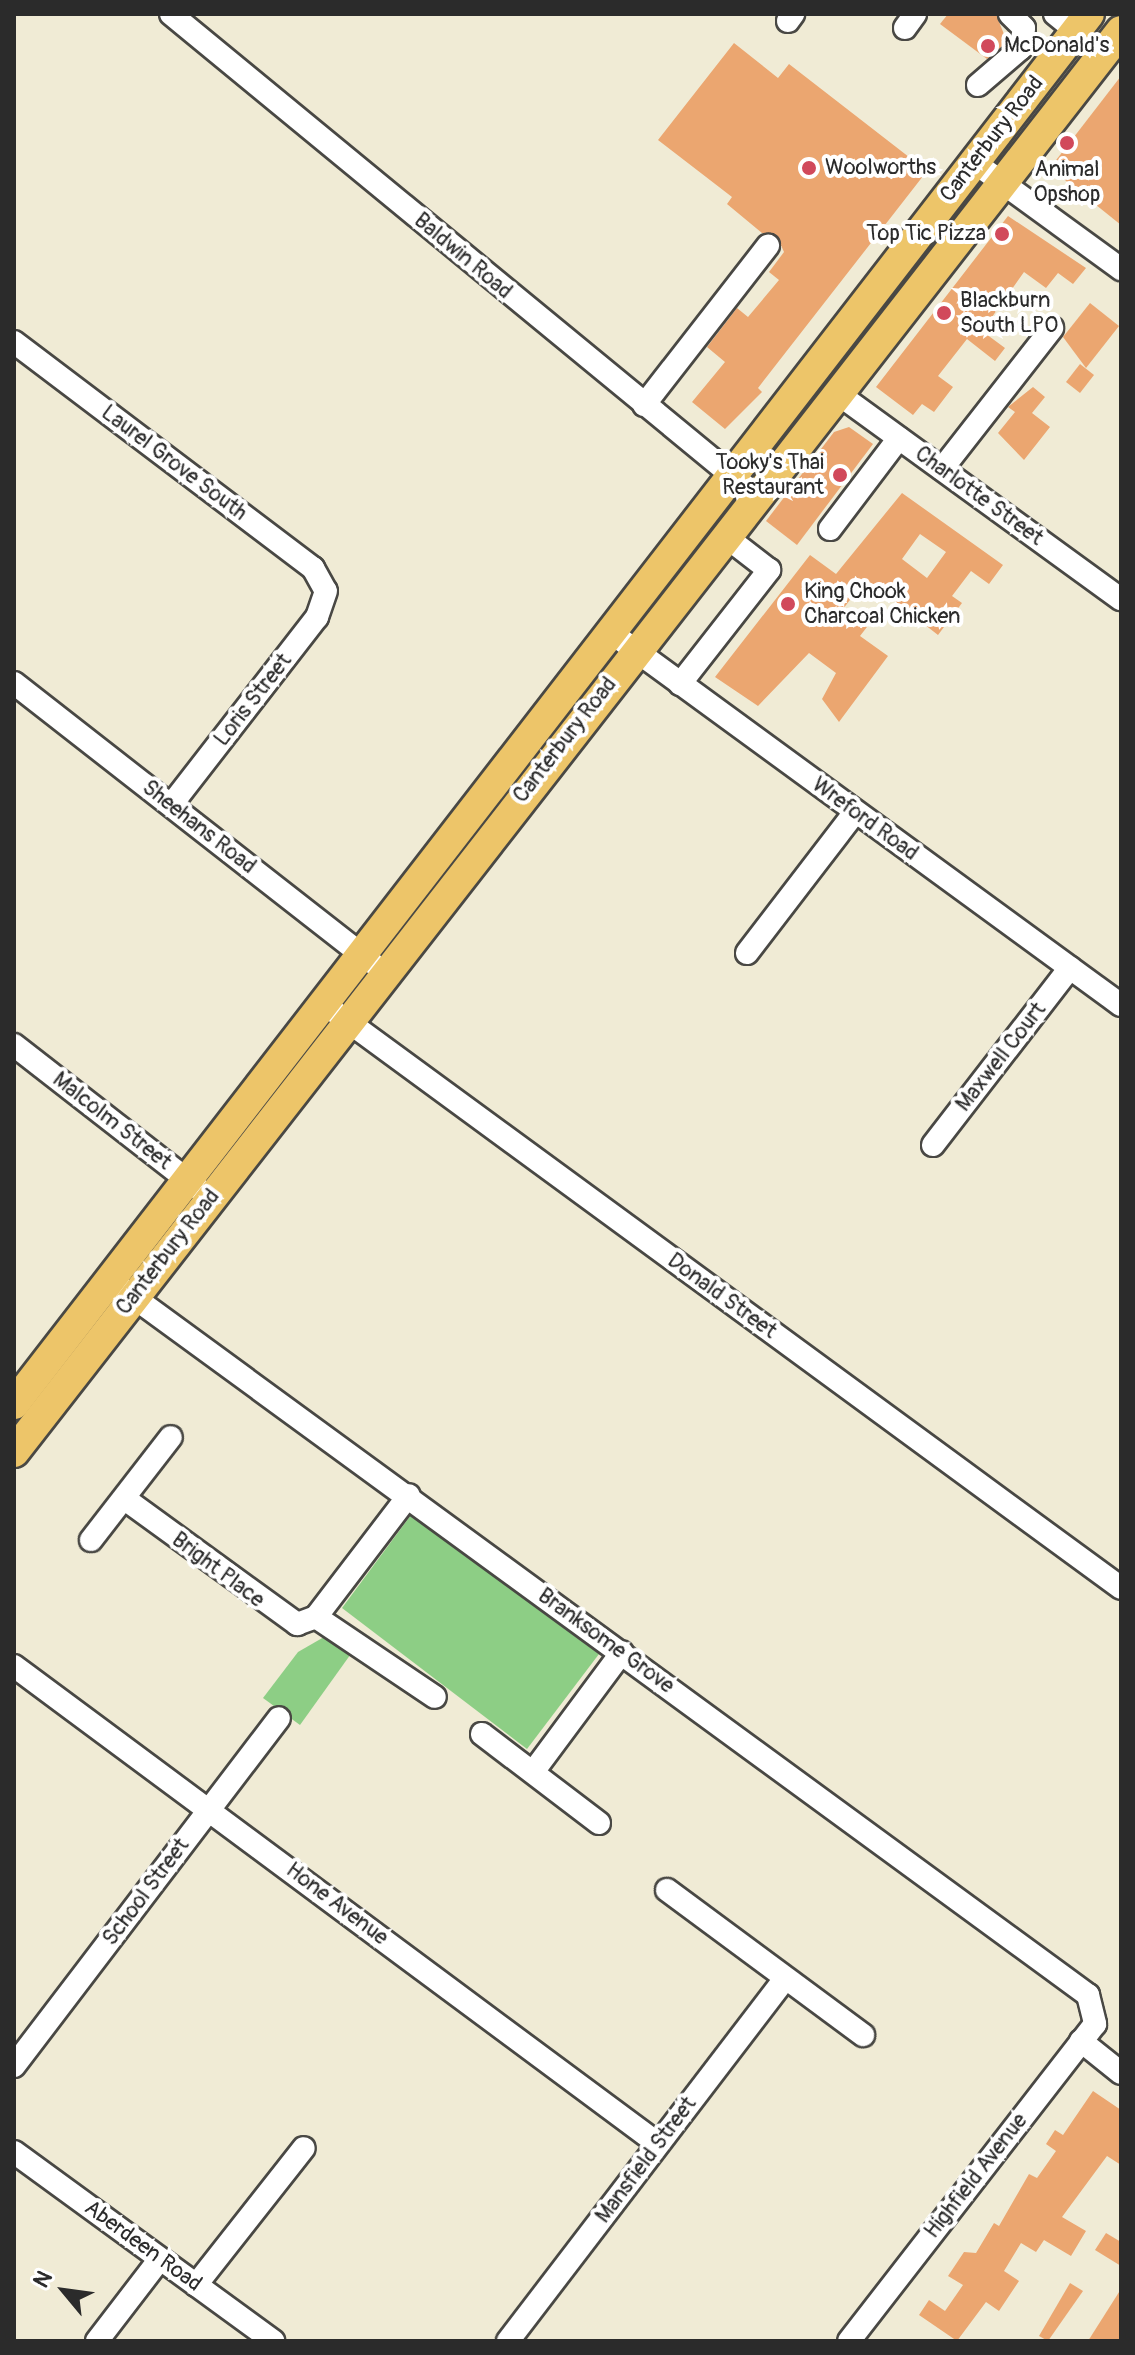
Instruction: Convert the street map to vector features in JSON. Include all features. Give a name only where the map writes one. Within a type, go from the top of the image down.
[{"type":"main road","points":[[1080,17],[1118,39]]},
{"type":"main road","name":"Canterbury Road","points":[[14,1452],[122,1288],[372,963],[609,631],[974,162],[1080,17]]},
{"type":"main road","name":"Canterbury Road","points":[[372,963],[635,651],[1118,39]]},
{"type":"main road","name":"Canterbury Road","points":[[14,1404],[122,1288]]},
{"type":"street","name":"Baldwin Road","points":[[171,14],[757,496]]},
{"type":"street","points":[[978,85],[1020,49],[1024,28],[1010,14]]},
{"type":"street","points":[[974,162],[1121,269]]},
{"type":"street","points":[[644,405],[768,246]]},
{"type":"street","points":[[942,469],[1052,328]]},
{"type":"street","name":"Laurel Grove South","points":[[14,342],[313,568],[326,591]]},
{"type":"street","name":"Charlotte Street","points":[[837,393],[1121,599]]},
{"type":"street","points":[[830,529],[899,438]]},
{"type":"street","points":[[680,684],[769,570],[725,536]]},
{"type":"street","name":"Loris Street","points":[[172,804],[317,617],[326,591]]},
{"type":"street","name":"Wreford Road","points":[[609,631],[1121,1005]]},
{"type":"street","name":"Sheehans Road","points":[[14,683],[372,963]]},
{"type":"street","points":[[747,953],[855,812]]},
{"type":"street","name":"Maxwell Court","points":[[933,1145],[1070,968]]},
{"type":"street","name":"Donald Street","points":[[335,1012],[1121,1588]]},
{"type":"street","name":"Malcolm Street","points":[[14,1045],[199,1189]]},
{"type":"street","name":"Branksome Grove","points":[[122,1288],[622,1652],[1097,2008]]},
{"type":"street","points":[[91,1540],[171,1437]]},
{"type":"street","points":[[409,1495],[316,1617],[435,1697]]},
{"type":"street","name":"Bright Place","points":[[125,1499],[282,1619],[297,1624],[316,1617]]},
{"type":"street","points":[[533,1772],[622,1652]]},
{"type":"street","name":"Hone Avenue","points":[[14,1666],[658,2144]]},
{"type":"street","name":"School Street","points":[[14,2066],[279,1718]]},
{"type":"street","points":[[482,1734],[599,1823]]},
{"type":"street","points":[[667,1890],[863,2035]]},
{"type":"street","name":"Mansfield Street","points":[[508,2341],[785,1979]]},
{"type":"street","name":"Highfield Avenue","points":[[849,2341],[1081,2041],[1097,2008]]},
{"type":"street","points":[[1081,2041],[1121,2073]]},
{"type":"street","points":[[196,2285],[304,2148]]},
{"type":"street","name":"Aberdeen Road","points":[[14,2152],[273,2341]]},
{"type":"street","points":[[97,2341],[160,2259]]},
{"type":"green space","points":[[411,1515],[599,1654],[527,1749],[342,1608]]},
{"type":"green space","points":[[324,1637],[353,1651],[300,1725],[263,1698],[298,1652]]},
{"type":"building","name":"McDonald's","points":[[948,14],[996,14],[1007,42],[987,59],[940,24]]},
{"type":"building","name":"Woolworths","points":[[734,43],[778,78],[789,64],[927,171],[758,388],[762,392],[725,429],[692,402],[725,362],[707,347],[737,308],[748,317],[779,280],[769,272],[784,252],[777,236],[762,233],[727,204],[732,197],[658,140]]},
{"type":"building","points":[[1121,76],[1121,225],[1050,168]]},
{"type":"building","points":[[1008,216],[1086,268],[1073,284],[1058,273],[1046,288],[1024,272],[982,331],[1005,348],[995,361],[967,339],[938,376],[953,387],[934,412],[922,404],[913,415],[876,387]]},
{"type":"building","points":[[1090,303],[1119,326],[1086,368],[1063,337]]},
{"type":"building","points":[[1080,364],[1094,375],[1080,393],[1066,382]]},
{"type":"building","points":[[1033,387],[1045,397],[1032,413],[1050,427],[1024,460],[998,433],[1015,412],[1008,407]]},
{"type":"building","points":[[849,427],[873,444],[797,545],[766,521],[834,432]]},
{"type":"building","points":[[902,493],[1003,565],[989,584],[971,571],[952,596],[962,603],[938,635],[866,579],[843,609],[867,627],[860,636],[888,656],[839,722],[822,699],[836,673],[809,653],[758,706],[715,677],[810,555],[836,574]],"holes":[[[920,534],[946,552],[927,578],[902,559]]]},
{"type":"building","points":[[1093,2091],[1121,2110],[1121,2165],[1107,2156],[1062,2217],[1086,2231],[1071,2256],[1044,2240],[1036,2252],[1021,2243],[1004,2271],[1019,2281],[999,2311],[986,2302],[957,2341],[919,2315],[929,2300],[945,2311],[963,2285],[948,2276],[964,2252],[976,2253],[994,2223],[999,2226],[1029,2174],[1037,2178],[1056,2151],[1046,2144],[1055,2130],[1063,2135]]},
{"type":"building","points":[[1106,2233],[1121,2242],[1121,2266],[1095,2250]]},
{"type":"building","points":[[1070,2283],[1083,2291],[1048,2341],[1039,2336]]},
{"type":"building","points":[[1121,2289],[1121,2341],[1088,2341]]},
{"type":"place","name":"McDonald's","points":[[988,46]]},
{"type":"place","name":"Animal Opshop","points":[[1067,143]]},
{"type":"place","name":"Woolworths","points":[[809,168]]},
{"type":"place","name":"Top Tic Pizza","points":[[1002,234]]},
{"type":"place","name":"Blackburn South LPO","points":[[944,313]]},
{"type":"place","name":"Tooky's Thai Restaurant","points":[[840,475]]},
{"type":"place","name":"King Chook Charcoal Chicken","points":[[788,604]]}]
